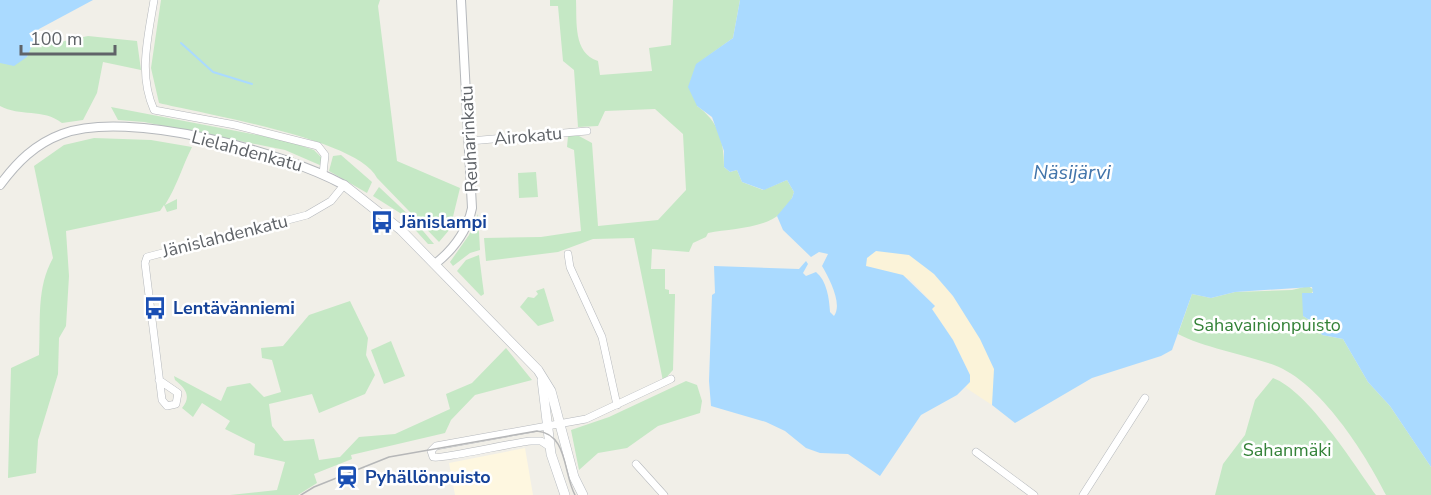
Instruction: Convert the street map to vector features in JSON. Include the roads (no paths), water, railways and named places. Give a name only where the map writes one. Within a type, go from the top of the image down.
[{"type":"main road","name":"Lielahdenkatu","points":[[344,185],[386,216],[527,356],[542,375],[551,391],[574,477],[583,495]]},
{"type":"main road","points":[[542,375],[550,447],[556,473],[565,495]]},
{"type":"street","points":[[154,0],[144,66],[146,88],[154,110],[244,126],[318,146],[326,155],[323,174]]},
{"type":"street","name":"Reuharinkatu","points":[[435,264],[459,240],[470,216],[473,197],[461,0]]},
{"type":"street","name":"Lielahdenkatu","points":[[0,185],[16,164],[40,145],[64,133],[96,126],[142,127],[271,154],[323,174],[344,185]]},
{"type":"street","name":"Airokatu","points":[[470,141],[587,131]]},
{"type":"street","name":"Jänislahdenkatu","points":[[159,380],[145,263],[147,257],[307,215],[331,201],[344,185]]},
{"type":"street","points":[[568,254],[570,267],[602,337],[617,405]]},
{"type":"street","points":[[550,447],[541,441],[531,441],[439,459],[433,457],[431,451],[436,446],[586,419],[671,379]]},
{"type":"street","points":[[1083,495],[1144,398]]},
{"type":"street","points":[[976,452],[1034,495]]},
{"type":"street","points":[[636,464],[664,495]]},
{"type":"water","points":[[0,0],[93,0],[39,29],[27,57],[14,66],[0,63]]},
{"type":"water","name":"Näsijärvi","points":[[740,0],[1431,0],[1431,467],[1390,406],[1368,382],[1343,339],[1322,335],[1314,323],[1303,316],[1302,293],[1313,293],[1312,287],[1235,292],[1211,298],[1192,294],[1172,350],[1161,356],[1092,378],[1015,423],[992,405],[994,369],[980,339],[953,296],[934,274],[909,255],[876,251],[867,258],[866,266],[903,275],[935,306],[932,309],[953,340],[970,375],[970,382],[957,395],[921,415],[880,476],[848,454],[820,453],[806,448],[785,431],[766,422],[711,406],[709,381],[712,295],[715,293],[714,266],[799,269],[806,261],[808,264],[803,273],[806,276],[816,272],[823,280],[830,312],[834,316],[837,305],[834,291],[822,266],[828,254],[819,252],[811,257],[783,230],[777,216],[792,198],[794,192],[787,180],[764,190],[742,182],[737,170],[730,172],[724,167],[724,151],[712,117],[697,106],[688,87],[696,64],[733,38]]},
{"type":"waterway","points":[[181,43],[213,72],[252,84]]},
{"type":"tram line","points":[[301,495],[314,487],[389,457],[537,431],[554,439],[559,447],[575,495]]},
{"type":"place","name":"Jänislampi","points":[[382,222]]},
{"type":"place","name":"Lentävänniemi","points":[[155,308]]},
{"type":"place","name":"Pyhällönpuisto","points":[[347,477]]},
{"type":"park label","name":"Sahavainionpuisto","points":[[1267,325]]},
{"type":"park label","name":"Sahanmäki","points":[[1287,450]]}]
